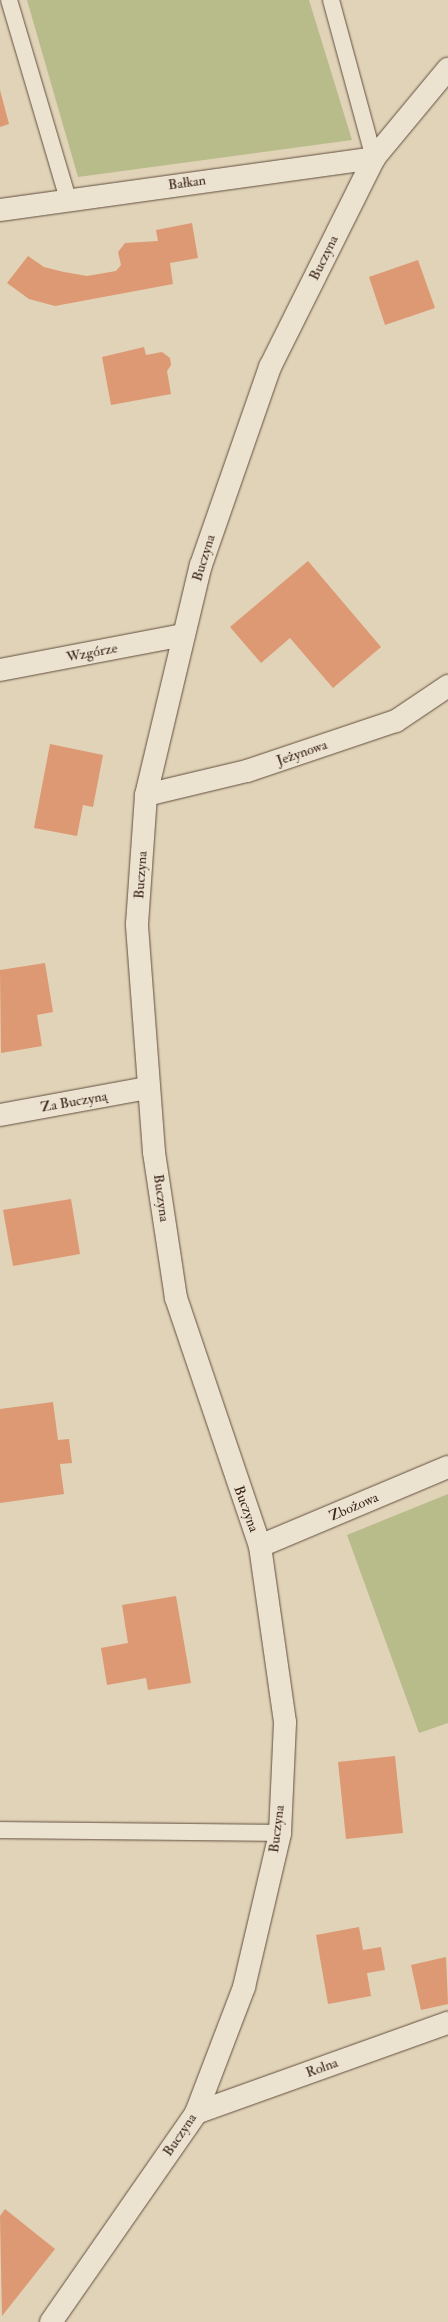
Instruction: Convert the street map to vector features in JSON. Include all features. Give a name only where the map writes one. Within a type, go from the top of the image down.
[{"type":"street","name":"Buczyna","points":[[51,2322],[196,2113],[244,1987],[280,1833],[285,1722],[260,1546],[176,1298],[147,1088],[137,924],[146,795],[201,566],[270,367],[374,158],[448,69]]},
{"type":"street","name":"Bałkan","points":[[0,210],[68,199],[374,158]]},
{"type":"street","name":"Wzgórze","points":[[0,670],[184,635]]},
{"type":"street","name":"Jeżynowa","points":[[146,795],[247,771],[396,721],[448,686]]},
{"type":"street","name":"Za Buczyną","points":[[0,1115],[147,1088]]},
{"type":"street","name":"Zbożowa","points":[[260,1546],[448,1468]]},
{"type":"street","name":"Rolna","points":[[196,2113],[448,2023]]},
{"type":"lane","points":[[9,0],[68,199]]},
{"type":"lane","points":[[331,0],[374,158]]},
{"type":"lane","points":[[0,1830],[280,1833]]},
{"type":"green space","points":[[27,0],[309,0],[352,140],[78,177]]},
{"type":"green space","points":[[448,1494],[448,1723],[419,1733],[347,1535]]},
{"type":"building","points":[[0,90],[9,124],[0,127]]},
{"type":"building","points":[[192,223],[198,258],[170,263],[173,284],[55,306],[29,299],[7,283],[28,256],[44,267],[87,276],[116,271],[121,265],[118,252],[125,243],[158,241],[156,230]]},
{"type":"building","points":[[418,260],[435,308],[385,325],[369,277]]},
{"type":"building","points":[[144,347],[146,355],[162,352],[170,358],[171,365],[167,371],[171,394],[111,405],[102,357]]},
{"type":"building","points":[[308,561],[381,647],[333,688],[290,638],[261,663],[230,627]]},
{"type":"building","points":[[50,744],[103,755],[93,807],[83,805],[77,836],[34,828]]},
{"type":"building","points":[[45,963],[53,1012],[37,1015],[42,1046],[1,1053],[0,970]]},
{"type":"building","points":[[71,1199],[80,1254],[13,1266],[3,1210]]},
{"type":"building","points":[[53,1402],[58,1440],[69,1439],[72,1463],[60,1464],[64,1494],[0,1503],[0,1409]]},
{"type":"building","points":[[176,1596],[191,1683],[148,1690],[146,1678],[107,1685],[101,1648],[128,1643],[122,1605]]},
{"type":"building","points":[[395,1756],[403,1833],[346,1839],[338,1762]]},
{"type":"building","points":[[359,1927],[363,1950],[381,1947],[385,1970],[367,1973],[371,1996],[328,2004],[316,1935]]},
{"type":"building","points":[[446,1957],[448,2004],[421,2010],[411,1965]]},
{"type":"building","points":[[5,2209],[55,2249],[2,2316],[0,2216]]}]
